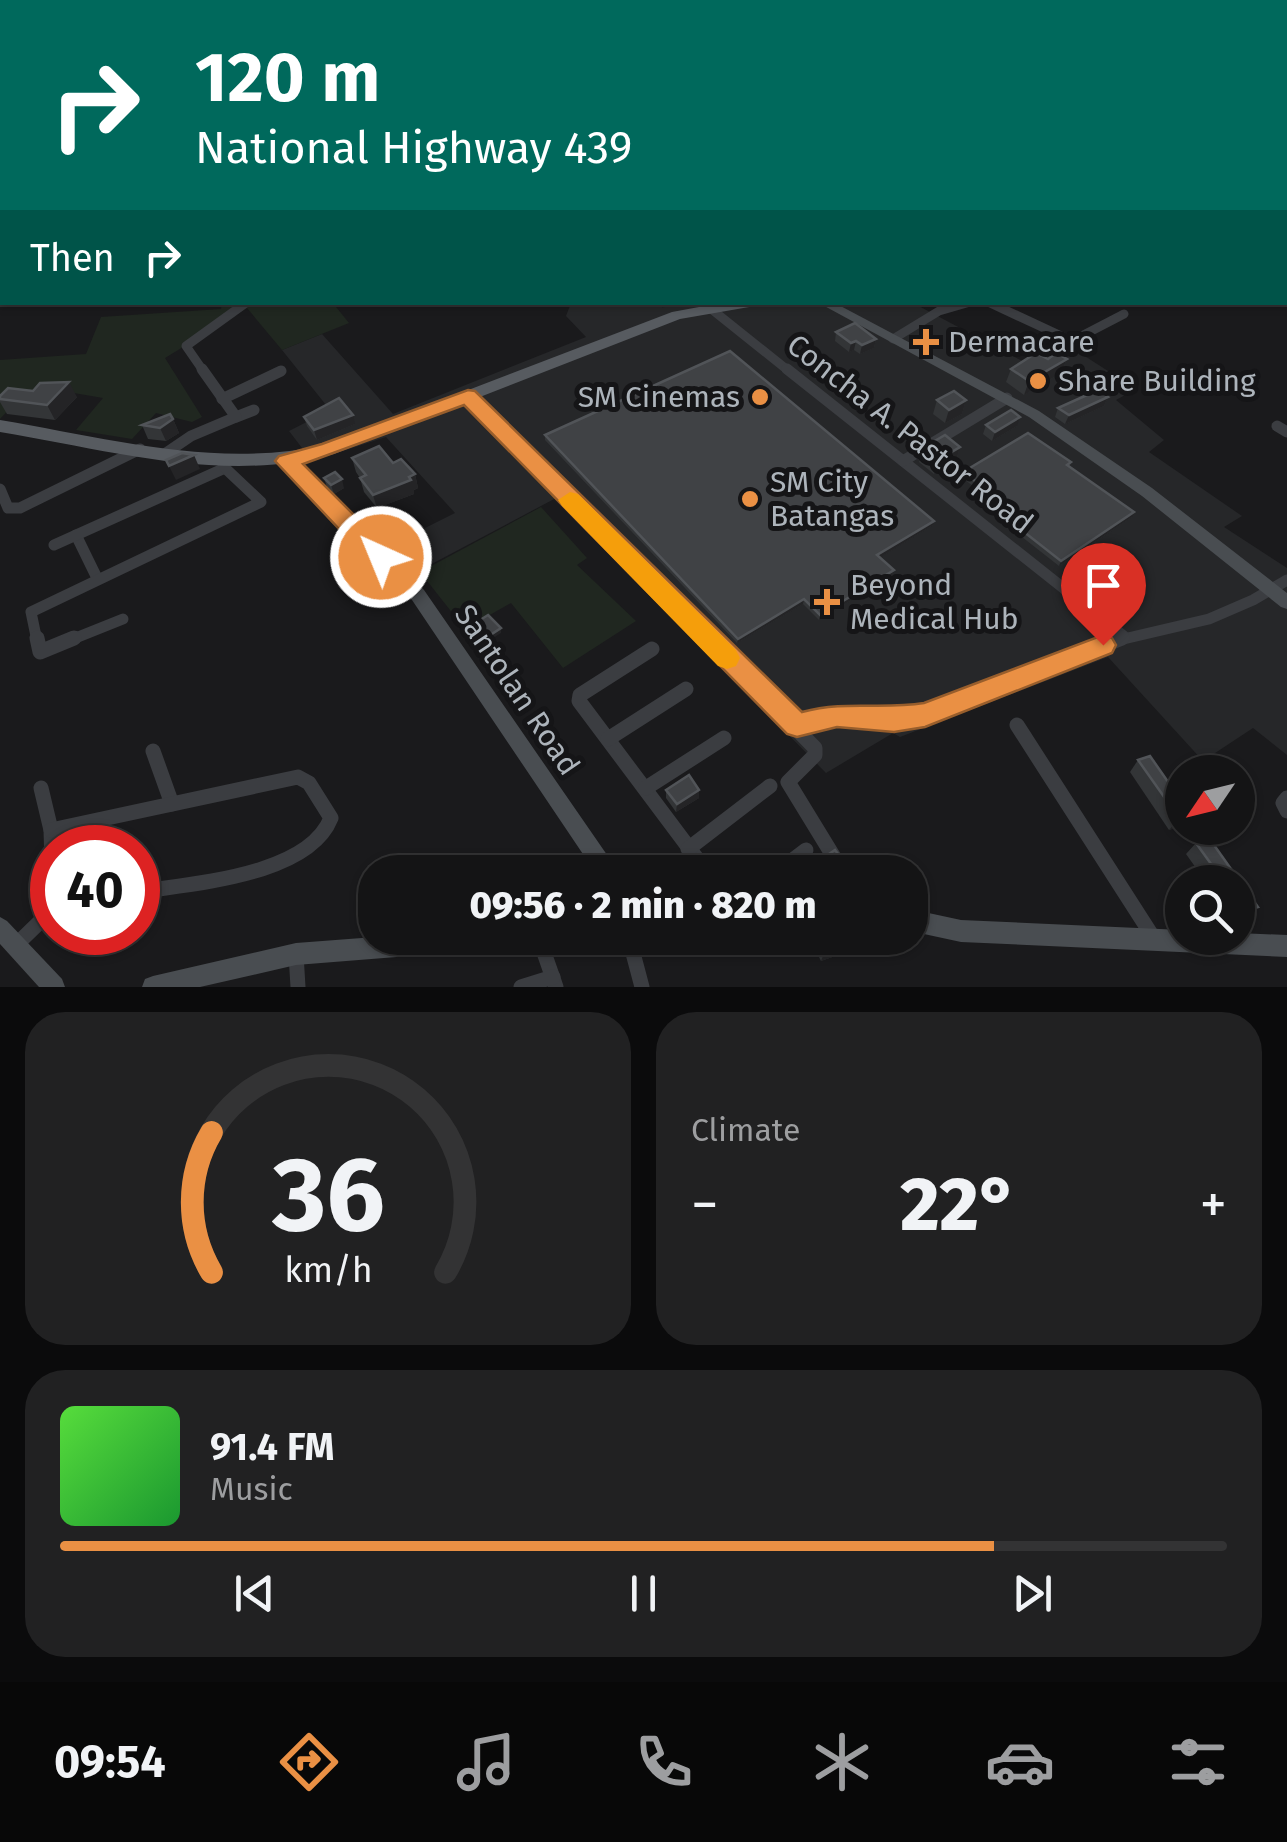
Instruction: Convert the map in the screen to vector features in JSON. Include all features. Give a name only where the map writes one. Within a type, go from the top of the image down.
[{"type":"main road","points":[[0,426],[224,464],[286,461],[328,450],[676,315],[732,305]]},
{"type":"street","points":[[236,417],[186,344],[243,305]]},
{"type":"street","points":[[830,305],[1007,398],[1136,484],[1283,591]]},
{"type":"street","points":[[893,339],[950,305]]},
{"type":"street","points":[[994,305],[1072,341],[1124,314]]},
{"type":"street","name":"Concha A. Pastor Road","points":[[710,308],[1125,637]]},
{"type":"street","points":[[222,399],[281,371]]},
{"type":"street","points":[[468,396],[797,725],[816,752],[790,776],[789,788],[832,855]]},
{"type":"street","points":[[904,461],[1007,398]]},
{"type":"street","points":[[166,452],[191,436],[254,410]]},
{"type":"street","points":[[0,489],[8,508],[20,508],[140,449]]},
{"type":"street","name":"Santolan Road","points":[[286,461],[418,594],[595,855]]},
{"type":"street","points":[[54,545],[224,464],[261,502],[35,607],[32,612],[40,652],[123,620]]},
{"type":"street","points":[[76,535],[97,578]]},
{"type":"street","points":[[797,725],[837,715],[894,720],[925,715],[1125,637],[1148,637],[1283,591]]},
{"type":"street","points":[[652,649],[580,695],[579,700],[693,855]]},
{"type":"street","points":[[608,739],[686,689]]},
{"type":"street","points":[[1017,725],[1155,940]]},
{"type":"street","points":[[646,788],[724,738]]},
{"type":"street","points":[[152,750],[172,804]]},
{"type":"street","points":[[74,825],[301,777],[321,799],[331,826],[312,848],[287,862],[160,888]]},
{"type":"street","points":[[688,849],[770,786]]},
{"type":"street","points":[[41,788],[50,825]]},
{"type":"street","points":[[1287,798],[1283,806],[1287,811]]},
{"type":"street","points":[[799,855],[806,850]]},
{"type":"street","points":[[928,924],[961,932],[1287,946]]},
{"type":"street","points":[[0,928],[54,987]]},
{"type":"street","points":[[16,945],[30,931]]},
{"type":"street","points":[[154,987],[296,954],[358,949]]},
{"type":"street","points":[[296,954],[298,987]]},
{"type":"street","points":[[521,987],[554,982],[545,955]]},
{"type":"street","points":[[634,955],[642,987]]},
{"type":"shaded area","points":[[222,305],[334,305],[349,323],[282,350],[247,308],[165,358],[202,417],[192,422],[156,413],[132,439],[76,430],[103,398],[68,392],[23,394],[0,419],[0,360],[86,354],[101,317],[221,309]]},
{"type":"shaded area","points":[[570,305],[917,305],[1028,364],[1066,344],[1136,389],[1116,400],[1164,440],[1149,452],[1242,516],[1224,527],[1287,568],[1287,755],[1253,728],[1212,755],[1198,755],[1108,657],[900,737],[893,733],[826,773],[556,498],[409,576],[385,548],[455,513],[386,437],[312,461],[289,431],[330,410],[282,350],[322,334],[393,414],[586,337],[566,316]]},
{"type":"shaded area","points":[[541,507],[587,558],[577,565],[636,621],[563,668],[511,603],[465,629],[420,572]]},
{"type":"building","points":[[855,323],[876,339],[862,345],[851,343],[836,332]]},
{"type":"building","name":"SM City Batangas","points":[[730,351],[934,521],[877,555],[894,570],[820,615],[804,599],[738,639],[545,435]]},
{"type":"building","points":[[1036,353],[1048,359],[1056,353],[1067,359],[1029,381],[1011,369]]},
{"type":"building","points":[[69,382],[47,405],[0,399],[8,388],[33,391],[40,383]]},
{"type":"building","points":[[1098,390],[1108,397],[1069,415],[1058,408]]},
{"type":"building","points":[[954,391],[966,400],[949,410],[937,400]]},
{"type":"building","points":[[339,398],[353,415],[314,430],[304,417]]},
{"type":"building","points":[[1011,410],[1020,417],[995,432],[986,425]]},
{"type":"building","points":[[170,414],[173,419],[160,428],[142,425]]},
{"type":"building","points":[[1028,433],[1134,512],[1061,561],[1000,513],[1010,507],[963,472]]},
{"type":"building","points":[[945,435],[960,447],[938,460],[923,448]]},
{"type":"building","points":[[379,446],[393,463],[401,459],[415,474],[409,477],[411,480],[373,495],[360,478],[366,475],[352,458]]},
{"type":"building","points":[[182,453],[194,455],[169,466],[166,460]]},
{"type":"building","points":[[335,472],[342,479],[331,485],[324,478]]},
{"type":"building","points":[[488,615],[501,628],[481,641],[469,627]]},
{"type":"building","points":[[1150,756],[1165,778],[1165,798],[1138,760]]},
{"type":"building","points":[[689,775],[699,790],[677,804],[666,790]]},
{"type":"building","points":[[1197,845],[1214,845],[1228,865],[1212,865]]},
{"type":"slow traffic","points":[[570,500],[727,658]]},
{"type":"place","name":"Dermacare","points":[[926,342]]},
{"type":"place","name":"Share Building","points":[[1038,381]]},
{"type":"place","name":"SM Cinemas","points":[[760,397]]},
{"type":"place","name":"SM City Batangas","points":[[750,499]]},
{"type":"place","name":"Beyond Medical Hub","points":[[827,602]]},
{"type":"route","points":[[381,557],[286,461],[328,450],[468,396],[797,725],[837,715],[910,719],[1103,645]]}]
